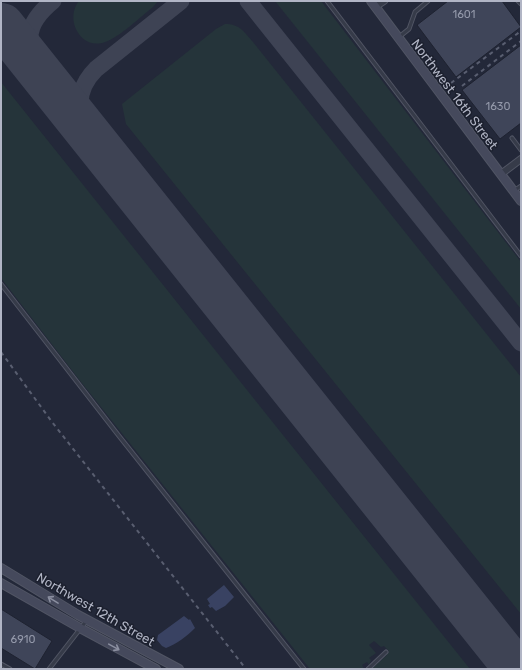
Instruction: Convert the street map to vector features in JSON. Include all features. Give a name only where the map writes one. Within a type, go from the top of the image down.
[{"type":"main road","name":"Northwest 16th Street","points":[[373,4],[521,201]]},
{"type":"main road","name":"Northwest 12th Street","points":[[1,568],[87,620],[179,669]]},
{"type":"main road","name":"Northwest 12th Street","points":[[1,583],[156,669]]},
{"type":"street","points":[[373,4],[384,1]]},
{"type":"street","points":[[501,174],[521,159]]},
{"type":"lane","points":[[327,1],[521,256]]},
{"type":"lane","points":[[398,38],[409,29],[415,12],[428,1]]},
{"type":"lane","points":[[518,1],[521,4]]},
{"type":"lane","points":[[512,138],[521,150]]},
{"type":"lane","points":[[514,192],[521,186]]},
{"type":"lane","points":[[1,284],[119,436],[304,669]]},
{"type":"lane","points":[[49,669],[87,620]]},
{"type":"lane","points":[[368,669],[386,652]]},
{"type":"lane","points":[[1,664],[10,669]]},
{"type":"shaded area","points":[[79,1],[158,1],[153,7],[117,36],[105,42],[96,44],[82,38],[77,32],[73,16]]},
{"type":"shaded area","points":[[275,1],[321,1],[521,262],[521,309]]},
{"type":"shaded area","points":[[225,24],[238,27],[253,42],[521,377],[521,614],[126,124],[122,104],[216,29]]},
{"type":"shaded area","points":[[1,82],[470,669],[371,669],[387,655],[386,654],[389,651],[384,646],[381,647],[374,641],[369,645],[376,653],[369,658],[371,660],[369,665],[367,662],[362,665],[364,669],[310,669],[81,382],[1,278]]},
{"type":"water","points":[[224,585],[234,597],[225,606],[216,611],[212,607],[210,608],[208,605],[210,604],[207,599]]},
{"type":"water","points":[[184,616],[189,620],[190,619],[195,628],[174,644],[166,648],[162,646],[157,640],[158,635]]},
{"type":"building","points":[[448,1],[502,1],[521,27],[456,77],[417,25]]},
{"type":"building","points":[[521,45],[521,123],[500,139],[462,90]]},
{"type":"building","points":[[1,609],[52,641],[35,669],[1,648]]},
{"type":"taxiway","points":[[45,79],[34,57],[30,37],[31,28],[36,20],[43,10],[53,1]]},
{"type":"taxiway","points":[[95,142],[85,126],[80,106],[80,99],[87,80],[96,69],[181,1]]},
{"type":"taxiway","points":[[248,1],[521,343]]},
{"type":"runway","points":[[2,25],[516,669]]},
{"type":"railway","points":[[451,83],[521,31]]},
{"type":"railway","points":[[462,86],[521,41]]},
{"type":"railway","points":[[1,352],[52,422],[246,669]]}]
